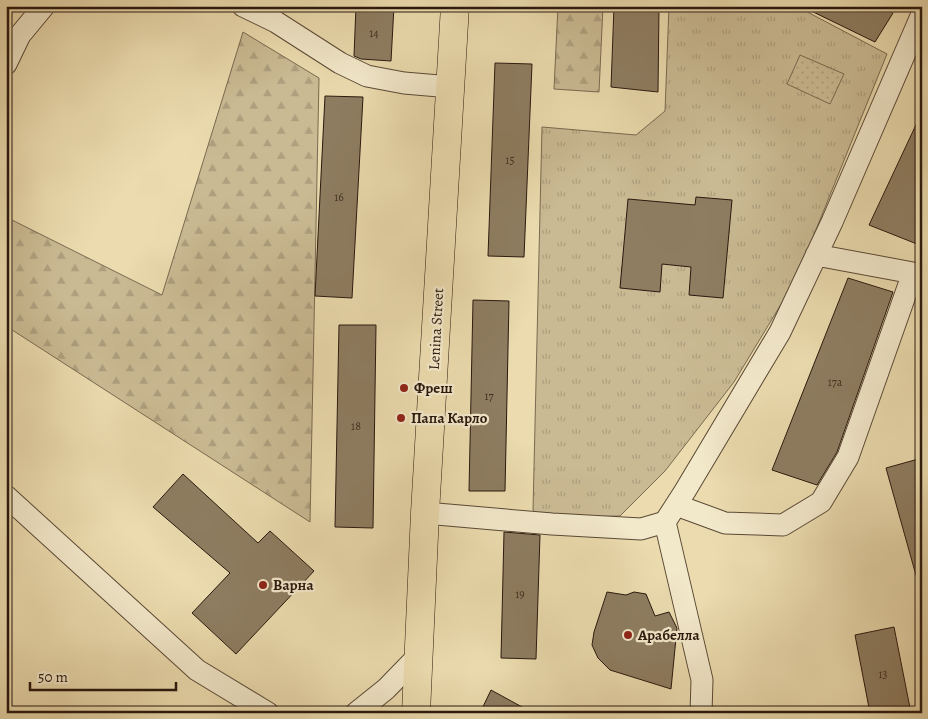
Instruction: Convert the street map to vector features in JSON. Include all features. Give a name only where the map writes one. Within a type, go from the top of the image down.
[{"type":"main road","name":"Lenina Street","points":[[416,713],[425,512],[455,6]]},
{"type":"street","points":[[6,64],[20,35],[44,6]]},
{"type":"street","points":[[243,6],[276,22],[340,63],[366,76],[404,84],[451,87]]},
{"type":"street","points":[[425,512],[552,524],[641,529],[671,513],[780,332],[922,14]]},
{"type":"street","points":[[671,513],[725,523],[783,525],[821,502],[848,457],[913,273],[816,255]]},
{"type":"street","points":[[6,496],[197,670],[268,713]]},
{"type":"street","points":[[671,513],[702,680],[701,713]]},
{"type":"street","points":[[356,713],[386,689],[418,655]]},
{"type":"green space","points":[[558,6],[603,6],[599,92],[554,89]]},
{"type":"green space","points":[[669,6],[796,6],[887,54],[813,237],[783,301],[734,382],[665,471],[620,516],[539,518],[533,510],[542,127],[636,135],[665,111]]},
{"type":"green space","points":[[243,32],[319,78],[310,522],[6,326],[6,217],[162,295]]},
{"type":"green space","points":[[800,55],[844,74],[830,104],[787,84]]},
{"type":"building","points":[[356,6],[394,6],[391,61],[361,59],[354,56]]},
{"type":"building","points":[[614,6],[659,6],[658,92],[611,87]]},
{"type":"building","points":[[801,6],[879,6],[893,13],[875,42]]},
{"type":"building","points":[[495,63],[532,64],[524,257],[488,256]]},
{"type":"building","points":[[325,96],[363,97],[352,298],[315,296]]},
{"type":"building","points":[[922,112],[922,246],[869,225]]},
{"type":"building","points":[[696,197],[732,200],[723,298],[689,295],[691,267],[662,264],[660,292],[620,288],[628,199],[695,205]]},
{"type":"building","points":[[848,278],[893,292],[837,452],[817,485],[772,470]]},
{"type":"building","points":[[473,300],[509,301],[505,491],[469,491]]},
{"type":"building","points":[[339,325],[376,325],[373,528],[335,527]]},
{"type":"building","points":[[922,458],[922,578],[917,579],[886,468]]},
{"type":"building","points":[[183,474],[258,543],[270,531],[314,571],[236,654],[192,613],[230,573],[153,507]]},
{"type":"building","points":[[504,532],[540,535],[536,659],[501,658]]},
{"type":"building","points":[[607,592],[626,595],[634,592],[646,594],[655,616],[669,612],[677,628],[671,689],[610,670],[598,658],[592,645],[594,632]]},
{"type":"building","points":[[894,627],[911,713],[870,713],[855,635]]},
{"type":"building","points":[[491,690],[533,713],[480,713]]},
{"type":"place","name":"Фреш","points":[[404,388]]},
{"type":"place","name":"Папа Карло","points":[[401,418]]},
{"type":"place","name":"Варна","points":[[263,585]]},
{"type":"place","name":"Арабелла","points":[[628,635]]}]
